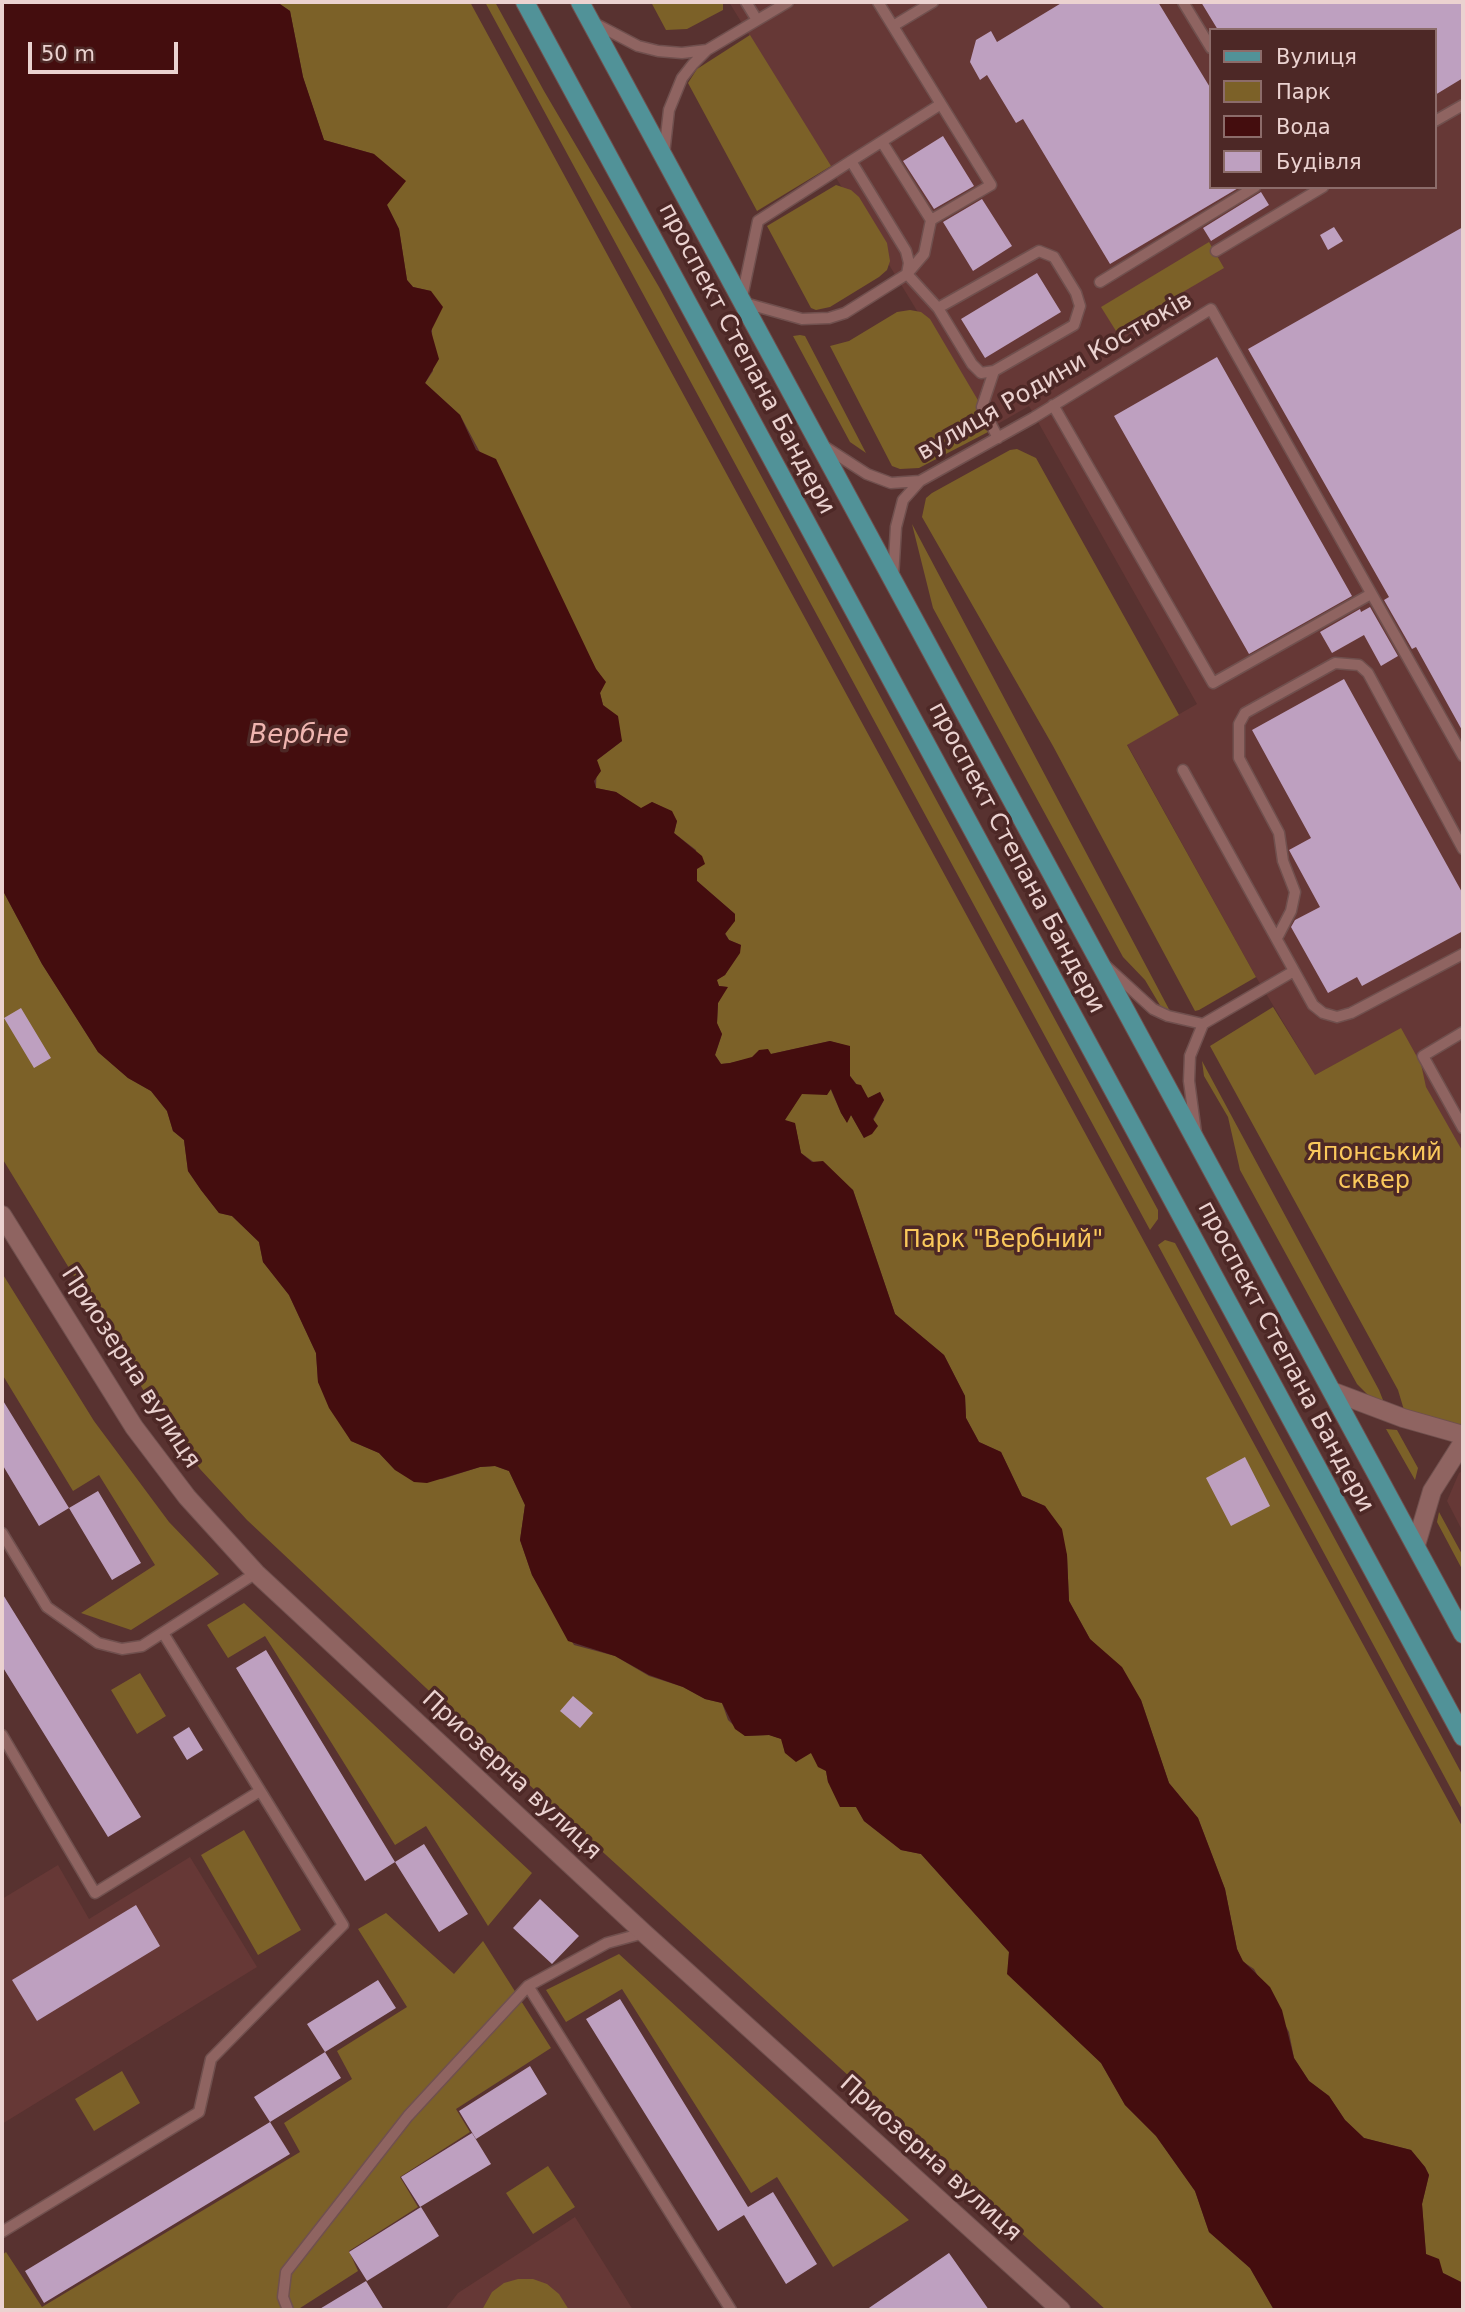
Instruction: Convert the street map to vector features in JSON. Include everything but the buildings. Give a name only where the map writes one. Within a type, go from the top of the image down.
[{"type":"main road","name":"проспект Степана Бандери","points":[[525,2],[1463,1737]]},
{"type":"main road","name":"проспект Степана Бандери","points":[[580,2],[893,584],[1197,1137],[1463,1634]]},
{"type":"street","name":"Приозерна вулиця","points":[[2,1215],[134,1427],[187,1497],[256,1573],[644,1933],[1061,2310]]},
{"type":"street","points":[[1334,1391],[1403,1418],[1463,1436]]},
{"type":"street","points":[[1416,1545],[1432,1491],[1463,1442]]},
{"type":"lane","points":[[746,2],[757,20]]},
{"type":"lane","points":[[664,157],[664,136],[678,87],[707,50],[788,2]]},
{"type":"lane","points":[[878,2],[990,185],[931,220]]},
{"type":"lane","points":[[893,26],[933,2]]},
{"type":"lane","points":[[1183,2],[1210,46]]},
{"type":"lane","points":[[591,22],[638,46],[658,51],[682,53],[707,50]]},
{"type":"lane","points":[[882,142],[931,220],[924,254],[906,274],[845,313],[829,318],[802,319],[741,302],[758,221],[941,104]]},
{"type":"lane","points":[[1437,120],[1463,104]]},
{"type":"lane","points":[[851,161],[906,251],[909,263],[906,274]]},
{"type":"lane","points":[[1100,282],[1252,189]]},
{"type":"lane","points":[[1298,189],[1304,198]]},
{"type":"lane","points":[[1216,251],[1320,189]]},
{"type":"lane","points":[[906,274],[938,309],[978,371],[995,371],[1074,325],[1080,306],[1076,293],[1054,257],[1047,252],[1031,253],[938,309]]},
{"type":"lane","name":"вулиця Родини Костюків","points":[[920,481],[998,438],[1211,309],[1371,594]]},
{"type":"lane","points":[[995,371],[982,407],[998,438]]},
{"type":"lane","points":[[1053,405],[1213,684],[1371,594],[1463,756]]},
{"type":"lane","points":[[816,441],[867,474],[895,484],[920,481]]},
{"type":"lane","points":[[893,584],[896,527],[903,500],[920,481]]},
{"type":"lane","points":[[1277,938],[1291,911],[1296,892],[1283,862],[1279,833],[1239,758],[1239,724],[1245,713],[1335,663],[1359,665],[1368,673],[1463,849]]},
{"type":"lane","points":[[1183,770],[1294,971],[1314,1005],[1323,1013],[1337,1017],[1351,1013],[1463,954]]},
{"type":"lane","points":[[1099,959],[1153,1009],[1168,1016],[1203,1024]]},
{"type":"lane","points":[[1197,1137],[1189,1081],[1190,1056],[1203,1024],[1294,971]]},
{"type":"lane","points":[[1463,1032],[1423,1056],[1463,1128]]},
{"type":"lane","points":[[2,1533],[47,1607],[98,1643],[122,1648],[142,1646],[256,1573]]},
{"type":"lane","points":[[2,2232],[199,2112],[211,2059],[343,1924],[163,1633]]},
{"type":"lane","points":[[2,1735],[95,1893],[260,1791]]},
{"type":"lane","points":[[288,2310],[283,2297],[286,2272],[408,2116],[528,1986],[607,1942],[644,1933]]},
{"type":"lane","points":[[528,1986],[731,2310]]},
{"type":"shaded area","points":[[729,2],[1463,2],[1463,1174],[1380,1040],[1315,1075],[1256,977],[1127,744],[1197,704],[1029,406],[989,429]]},
{"type":"shaded area","points":[[1463,1471],[1463,1532],[1447,1501],[1459,1473]]},
{"type":"shaded area","points":[[190,1857],[257,1967],[2,2124],[2,1899],[58,1865],[89,1919]]},
{"type":"shaded area","points":[[575,2217],[633,2310],[445,2310],[458,2293]]},
{"type":"green space","name":"Парк \"Вербний\"","points":[[277,2],[470,2],[1463,1828],[1463,2283],[1443,2273],[1426,2254],[1422,2204],[1429,2175],[1425,2167],[1411,2150],[1364,2138],[1345,2120],[1329,2096],[1309,2081],[1294,2058],[1289,2032],[1254,1969],[1242,1961],[1237,1949],[1225,1889],[1198,1818],[1169,1783],[1141,1700],[1090,1639],[1069,1601],[1067,1555],[1045,1506],[1022,1496],[1001,1452],[979,1442],[966,1418],[965,1396],[944,1355],[895,1314],[853,1190],[801,1153],[795,1124],[784,1120],[802,1093],[830,1088],[847,1122],[851,1115],[864,1138],[884,1100],[880,1092],[868,1098],[850,1076],[850,1047],[830,1041],[730,1063],[721,1064],[715,1055],[722,1034],[717,1024],[718,1003],[727,987],[719,986],[716,980],[725,975],[741,945],[729,940],[725,933],[735,914],[697,881],[696,850],[674,833],[677,821],[662,807],[652,802],[641,809],[616,792],[596,788],[597,760],[622,741],[603,705],[600,693],[605,682],[460,415],[425,383],[433,371],[431,291],[413,287],[407,280],[399,229],[387,205],[374,154],[324,140],[303,77],[290,11]]},
{"type":"green space","points":[[485,2],[495,2],[659,287],[1158,1210],[1158,1219],[1150,1230]]},
{"type":"green space","points":[[651,2],[723,2],[723,10],[687,29],[666,30]]},
{"type":"green space","points":[[750,35],[831,166],[757,211],[688,83],[697,69]]},
{"type":"green space","points":[[836,185],[851,190],[859,197],[887,243],[890,261],[887,270],[879,277],[830,307],[816,310],[811,308],[767,226]]},
{"type":"green space","points":[[1209,242],[1224,268],[1116,331],[1101,307]]},
{"type":"green space","points":[[897,312],[921,312],[930,319],[979,402],[977,410],[988,432],[919,468],[900,469],[892,466],[830,346],[849,341]]},
{"type":"green space","points":[[793,336],[805,336],[866,453],[850,442]]},
{"type":"green space","points":[[1017,449],[1036,458],[1179,715],[1127,745],[1256,977],[1199,1010],[1195,1011],[1053,746],[922,517],[926,498],[932,493],[1010,450]]},
{"type":"green space","points":[[912,524],[1171,1013],[1161,1007],[1145,980],[1123,957],[933,608]]},
{"type":"green space","points":[[2,889],[42,964],[98,1052],[128,1078],[151,1091],[167,1111],[173,1131],[184,1140],[188,1171],[201,1190],[219,1213],[232,1216],[259,1242],[263,1262],[289,1295],[316,1353],[318,1382],[351,1441],[379,1453],[395,1470],[442,1479],[480,1467],[495,1466],[509,1471],[525,1505],[520,1540],[532,1575],[574,1645],[615,1656],[649,1676],[683,1687],[705,1699],[722,1703],[728,1720],[745,1736],[769,1735],[782,1739],[785,1753],[811,1753],[826,1771],[828,1782],[856,1807],[864,1821],[901,1850],[921,1854],[1009,1952],[1008,1974],[1101,2063],[1125,2105],[1156,2136],[1195,2191],[1209,2232],[1250,2268],[1274,2310],[1106,2310],[539,1794],[247,1520],[200,1469],[150,1401],[2,1158]]},
{"type":"green space","name":"Японський сквер","points":[[1273,1007],[1315,1075],[1401,1028],[1421,1064],[1426,1087],[1463,1152],[1463,1424],[1451,1424],[1404,1410],[1398,1390],[1210,1046]]},
{"type":"green space","points":[[1202,1061],[1385,1405],[1373,1400],[1357,1384],[1240,1170],[1228,1117],[1204,1076]]},
{"type":"green space","points":[[1165,1240],[1175,1243],[1463,1776],[1463,1811],[1158,1245]]},
{"type":"green space","points":[[2,1273],[94,1421],[169,1522],[219,1574],[131,1630],[81,1613],[155,1565],[99,1475],[73,1491],[2,1374]]},
{"type":"green space","points":[[1386,1429],[1397,1430],[1418,1468],[1415,1480]]},
{"type":"green space","points":[[1439,1512],[1463,1556],[1463,1571],[1437,1522]]},
{"type":"green space","points":[[244,1603],[532,1873],[488,1926],[426,1826],[395,1845],[265,1636],[228,1658],[207,1625]]},
{"type":"green space","points":[[140,1673],[166,1716],[137,1734],[111,1690]]},
{"type":"green space","points":[[244,1830],[301,1930],[258,1955],[201,1855]]},
{"type":"green space","points":[[386,1913],[454,1974],[483,1941],[551,2048],[456,2109],[470,2132],[400,2177],[418,2207],[349,2251],[358,2271],[297,2310],[2,2310],[2,2255],[6,2252],[42,2307],[300,2152],[284,2123],[352,2079],[337,2051],[407,2007],[358,1929]]},
{"type":"green space","points":[[619,1954],[909,2220],[833,2267],[777,2177],[751,2193],[622,1989],[566,2022],[546,1990]]},
{"type":"green space","points":[[122,2071],[140,2103],[94,2131],[75,2099]]},
{"type":"green space","points":[[548,2166],[575,2207],[533,2234],[506,2193]]},
{"type":"green space","points":[[533,2279],[547,2284],[559,2294],[569,2310],[482,2310],[492,2292],[504,2283]]},
{"type":"water","name":"Вербне","points":[[2,2],[277,2],[290,11],[303,77],[324,140],[374,154],[406,181],[387,205],[399,229],[407,280],[413,287],[431,291],[443,307],[431,331],[439,359],[425,383],[460,415],[476,450],[496,459],[596,669],[606,682],[600,693],[603,705],[618,716],[622,741],[597,760],[601,771],[594,781],[596,788],[616,792],[641,808],[652,802],[672,811],[677,821],[674,833],[702,856],[705,864],[697,869],[697,881],[735,914],[735,921],[725,934],[729,940],[741,945],[740,953],[725,975],[717,980],[719,986],[728,987],[718,1003],[717,1023],[722,1034],[715,1055],[721,1064],[730,1063],[752,1057],[759,1050],[768,1049],[771,1054],[830,1041],[850,1046],[850,1076],[856,1084],[861,1085],[868,1098],[880,1092],[884,1100],[873,1119],[878,1126],[872,1134],[864,1138],[851,1115],[847,1123],[831,1089],[827,1095],[802,1094],[785,1120],[795,1123],[801,1153],[812,1162],[823,1161],[853,1190],[895,1314],[944,1355],[965,1396],[966,1418],[979,1442],[1001,1452],[1022,1496],[1045,1506],[1062,1529],[1067,1555],[1069,1601],[1090,1639],[1122,1667],[1141,1700],[1169,1783],[1198,1818],[1225,1889],[1237,1949],[1243,1961],[1270,1987],[1282,2010],[1294,2058],[1309,2081],[1329,2096],[1345,2120],[1364,2138],[1411,2150],[1425,2167],[1429,2175],[1422,2204],[1426,2254],[1439,2259],[1443,2273],[1463,2283],[1463,2310],[1274,2310],[1250,2268],[1209,2232],[1195,2191],[1156,2136],[1125,2105],[1101,2063],[1007,1974],[1009,1952],[921,1854],[901,1850],[864,1821],[856,1807],[840,1807],[828,1782],[826,1771],[818,1767],[811,1753],[796,1762],[785,1753],[781,1739],[769,1735],[745,1736],[735,1729],[722,1703],[705,1699],[683,1687],[649,1675],[615,1656],[568,1641],[532,1575],[520,1540],[525,1505],[509,1471],[495,1466],[480,1467],[427,1483],[414,1482],[395,1470],[379,1453],[351,1441],[329,1408],[318,1382],[316,1353],[289,1295],[263,1262],[259,1242],[232,1216],[219,1213],[201,1190],[188,1171],[184,1140],[173,1131],[167,1111],[151,1091],[128,1078],[98,1052],[42,964],[2,889]]}]
